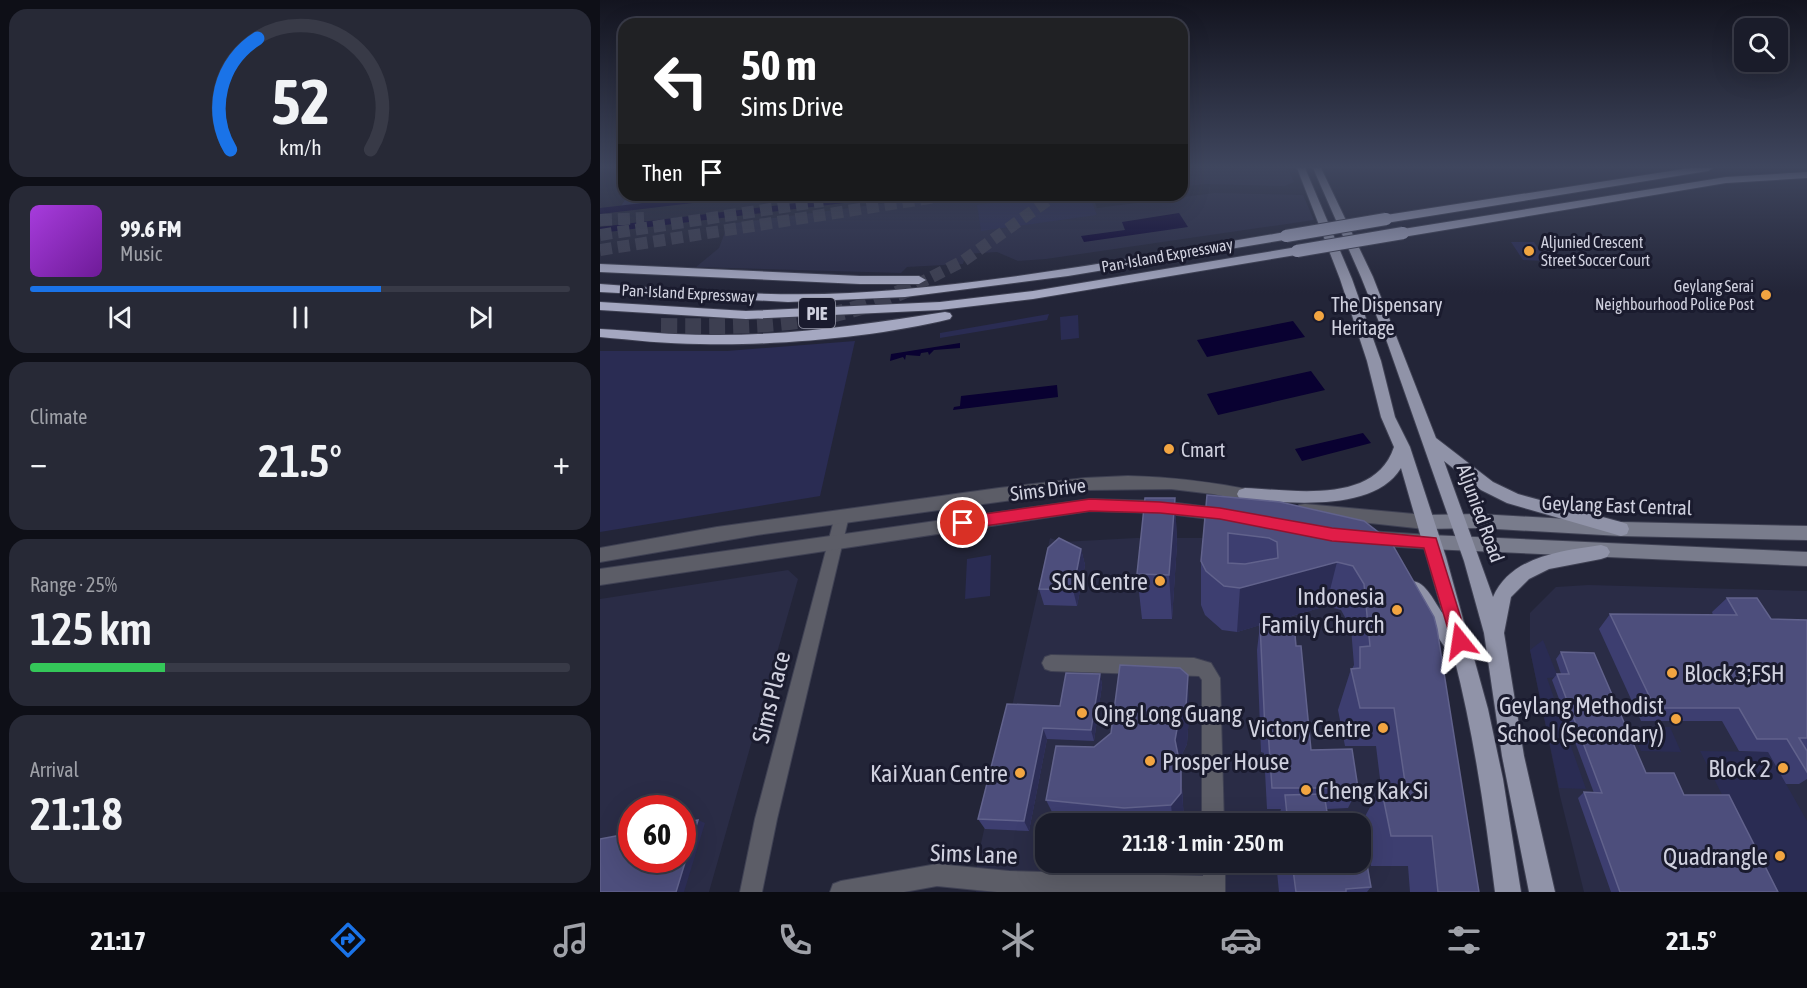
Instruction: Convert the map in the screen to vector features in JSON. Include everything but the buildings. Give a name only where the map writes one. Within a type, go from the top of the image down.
[{"type":"highway","name":"Pan-Island Expressway","points":[[600,288],[765,296],[848,297],[931,290],[1029,274],[1086,268],[1445,210]]},
{"type":"highway","name":"Pan-Island Expressway","points":[[600,306],[769,315],[940,306],[1033,295],[1542,210]]},
{"type":"highway","points":[[600,268],[758,276],[932,280],[1029,274]]},
{"type":"highway","points":[[600,333],[708,340],[808,336],[1014,305],[1033,295]]},
{"type":"highway","points":[[600,320],[661,326]]},
{"type":"main road","points":[[1318,210],[1346,279],[1374,361],[1388,417],[1402,447],[1465,662],[1478,709],[1492,779],[1508,892]]},
{"type":"main road","name":"Aljunied Road","points":[[1336,210],[1368,277],[1466,545],[1494,633],[1513,756],[1542,892]]},
{"type":"main road","points":[[1429,441],[1487,486],[1514,499],[1621,529]]},
{"type":"main road","points":[[1245,494],[1333,496],[1360,489],[1374,484],[1390,472],[1402,447]]},
{"type":"main road","name":"Geylang East Central","points":[[1425,522],[1807,533]]},
{"type":"main road","points":[[1352,539],[1395,564],[1465,662]]},
{"type":"main road","points":[[1431,542],[1601,552],[1807,559]]},
{"type":"main road","points":[[1494,633],[1504,592],[1524,573],[1547,561],[1601,552]]},
{"type":"street","name":"Sims Drive","points":[[600,555],[681,539],[1021,490],[1127,481],[1154,481],[1245,494],[1305,510],[1425,522]]},
{"type":"street","name":"Sims Drive","points":[[600,577],[1090,505],[1160,507],[1242,518]]},
{"type":"street","name":"Sims Place","points":[[751,892],[766,819],[842,516]]},
{"type":"street","points":[[1352,539],[1431,542]]},
{"type":"street","points":[[1051,663],[1194,666],[1205,669],[1210,678],[1213,813]]},
{"type":"street","points":[[1214,873],[1214,890]]},
{"type":"street","name":"Sims Lane","points":[[841,892],[937,875],[1009,882],[1214,890]]},
{"type":"shaded area","points":[[837,210],[1309,210],[1314,220],[1046,259],[1018,261],[997,252],[966,254],[963,264],[907,267],[901,273],[696,267],[719,248],[728,224]]},
{"type":"shaded area","points":[[978,210],[1095,210],[1097,215],[981,231]]},
{"type":"shaded area","points":[[1179,213],[1188,227],[1084,242],[1081,236],[1125,230],[1122,222]]},
{"type":"shaded area","name":"Aljunied Crescent Street Soccer Court","points":[[1511,242],[1534,242],[1547,261],[1523,260]]},
{"type":"shaded area","points":[[1049,314],[1047,320],[940,338],[940,333]]},
{"type":"shaded area","points":[[1078,315],[1079,338],[1061,340],[1060,317]]},
{"type":"shaded area","points":[[1293,321],[1305,337],[1207,357],[1197,340]]},
{"type":"shaded area","points":[[855,341],[820,496],[600,532],[600,351],[727,351]]},
{"type":"shaded area","points":[[960,343],[960,348],[934,350],[929,355],[928,352],[921,353],[920,356],[906,355],[905,360],[903,357],[890,361],[891,354]]},
{"type":"shaded area","points":[[1311,371],[1325,390],[1218,415],[1207,394]]},
{"type":"shaded area","points":[[1057,385],[1058,397],[953,410],[954,407],[960,406],[961,396]]},
{"type":"shaded area","points":[[1363,433],[1371,443],[1302,461],[1295,449]]},
{"type":"shaded area","points":[[1050,538],[1062,542],[1136,538],[1240,538],[1334,554],[1467,892],[976,892],[977,861]]},
{"type":"shaded area","points":[[991,555],[990,596],[965,599],[967,559]]},
{"type":"shaded area","points":[[788,570],[798,579],[709,892],[600,892],[600,599]]},
{"type":"shaded area","name":"Geylang Methodist School (Secondary)","points":[[1588,585],[1807,591],[1807,892],[1584,892],[1560,796],[1530,650],[1530,613],[1556,587]]},
{"type":"shaded area","points":[[1543,640],[1558,677],[1547,678],[1586,789],[1559,788],[1530,650]]},
{"type":"shaded area","points":[[1630,727],[1670,727],[1681,752],[1641,751]]},
{"type":"shaded area","name":"Quadrangle","points":[[1700,751],[1768,752],[1807,821],[1807,892],[1771,892]]},
{"type":"waterway","points":[[600,211],[612,210]]},
{"type":"waterway","points":[[600,230],[766,210]]},
{"type":"tunnel","points":[[600,235],[766,210]]},
{"type":"tunnel","points":[[600,250],[856,210]]},
{"type":"tunnel","points":[[916,285],[963,261],[1035,210]]},
{"type":"tunnel","points":[[600,220],[644,218]]},
{"type":"tunnel","points":[[661,326],[729,326],[793,322],[855,309],[919,284]]},
{"type":"place","name":"Aljunied Crescent Street Soccer Court","points":[[1529,251]]},
{"type":"place","name":"Geylang Serai Neighbourhood Police Post","points":[[1766,295]]},
{"type":"place","name":"The Dispensary Heritage","points":[[1319,316]]},
{"type":"place","name":"Cmart","points":[[1169,449]]},
{"type":"place","name":"SCN Centre","points":[[1160,581]]},
{"type":"place","name":"Indonesia Family Church","points":[[1397,610]]},
{"type":"place","name":"Block 3;FSH","points":[[1672,673]]},
{"type":"place","name":"Qing Long Guang","points":[[1082,713]]},
{"type":"place","name":"Geylang Methodist School (Secondary)","points":[[1676,719]]},
{"type":"place","name":"Victory Centre","points":[[1383,728]]},
{"type":"place","name":"Prosper House","points":[[1150,761]]},
{"type":"place","name":"Block 2","points":[[1783,768]]},
{"type":"place","name":"Kai Xuan Centre","points":[[1020,773]]},
{"type":"place","name":"Cheng Kak Si","points":[[1306,790]]},
{"type":"place","name":"Quadrangle","points":[[1780,856]]},
{"type":"route","points":[[963,523],[1090,505],[1160,507],[1220,514],[1332,535],[1431,542],[1460,641]]}]
